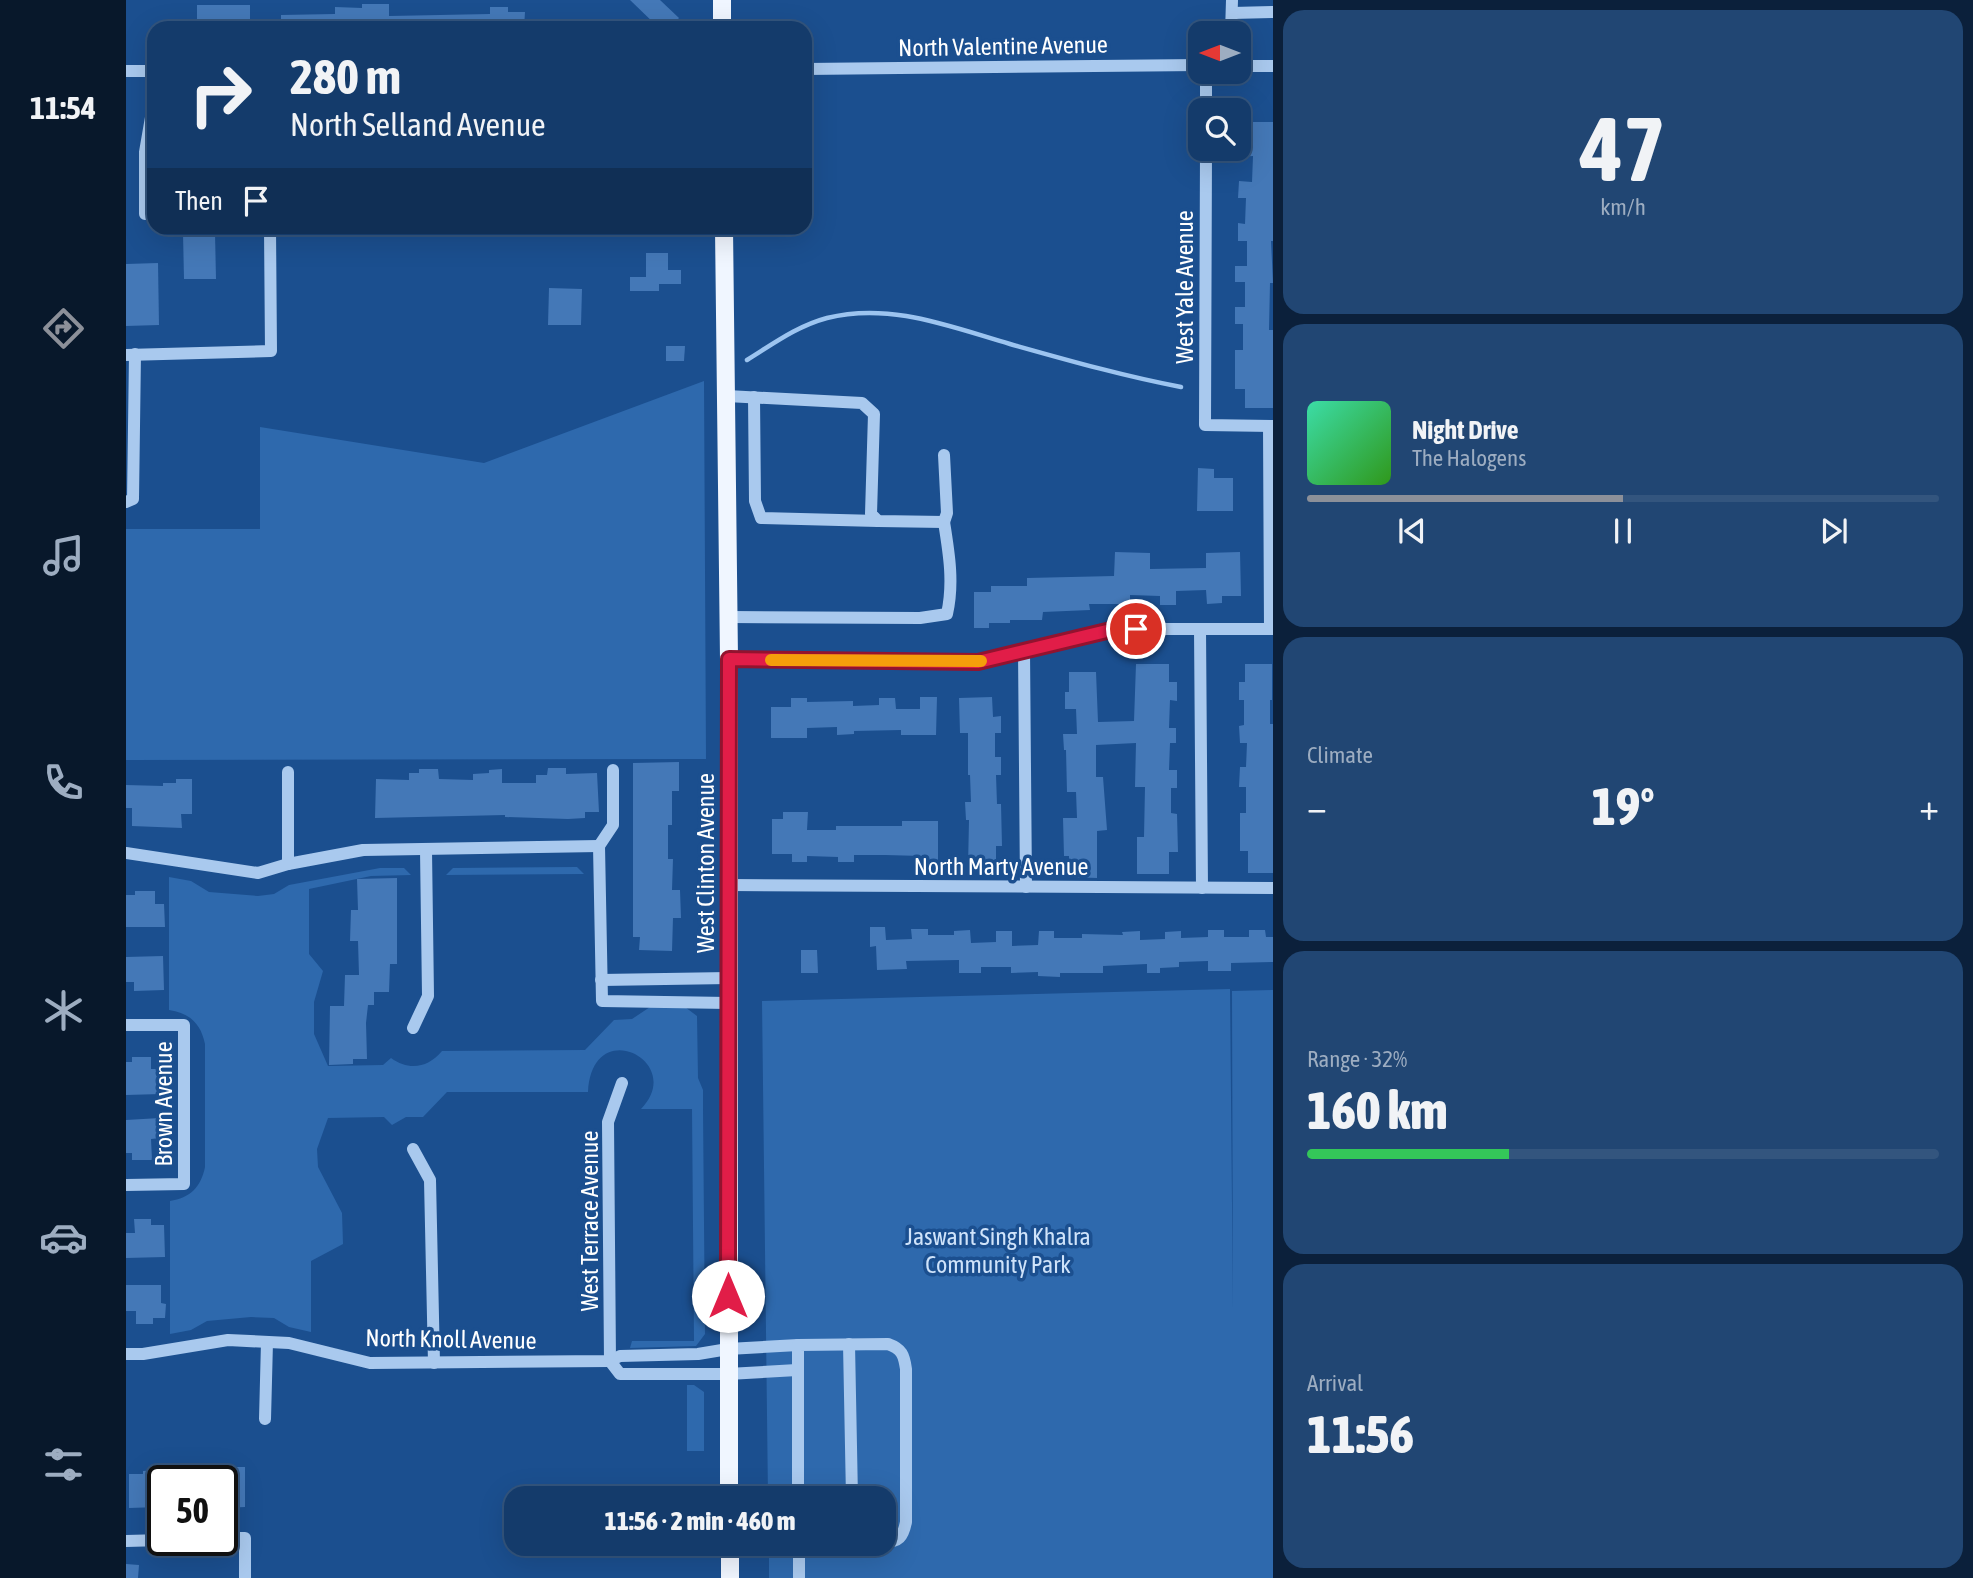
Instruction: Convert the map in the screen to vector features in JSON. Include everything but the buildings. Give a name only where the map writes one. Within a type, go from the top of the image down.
[{"type":"main road","points":[[722,0],[722,21]]},
{"type":"main road","name":"West Clinton Avenue","points":[[724,235],[729,617],[729,1486]]},
{"type":"main road","points":[[730,1556],[730,1578]]},
{"type":"street","points":[[1232,6],[1273,12]]},
{"type":"street","name":"North Valentine Avenue","points":[[812,69],[1188,65]]},
{"type":"street","points":[[1251,66],[1273,66]]},
{"type":"street","points":[[126,71],[147,71]]},
{"type":"street","points":[[145,214],[147,140]]},
{"type":"street","name":"West Yale Avenue","points":[[1206,161],[1205,425],[1271,426]]},
{"type":"street","points":[[126,502],[133,499],[130,453],[131,354],[271,351],[270,235]]},
{"type":"street","points":[[727,396],[862,403],[874,414],[872,514],[878,521]]},
{"type":"street","points":[[754,397],[755,502],[761,518],[944,522]]},
{"type":"street","points":[[729,659],[978,662],[1115,629],[1271,629],[1271,426]]},
{"type":"street","points":[[729,617],[920,618],[947,614],[951,595],[950,562],[944,522],[947,513],[944,455]]},
{"type":"street","points":[[1200,629],[1202,887]]},
{"type":"street","points":[[1024,650],[1026,887]]},
{"type":"street","points":[[613,770],[613,825],[599,846],[602,1001],[729,1003]]},
{"type":"street","points":[[288,772],[288,864]]},
{"type":"street","points":[[126,853],[258,873],[288,864],[363,850],[599,846]]},
{"type":"street","points":[[413,1028],[428,996],[426,850]]},
{"type":"street","name":"North Marty Avenue","points":[[730,885],[1273,888]]},
{"type":"street","points":[[601,980],[729,978]]},
{"type":"street","name":"Brown Avenue","points":[[126,1025],[184,1025],[184,1184],[126,1185]]},
{"type":"street","name":"West Terrace Avenue","points":[[610,1361],[608,1122],[622,1083]]},
{"type":"street","points":[[413,1149],[430,1180],[434,1363]]},
{"type":"street","name":"North Knoll Avenue","points":[[126,1354],[143,1354],[228,1340],[289,1343],[370,1363],[610,1361],[620,1356],[698,1354],[728,1349],[888,1344],[899,1348],[904,1356],[906,1522],[904,1535],[896,1541]]},
{"type":"street","points":[[265,1419],[267,1342]]},
{"type":"street","points":[[849,1344],[852,1486]]},
{"type":"street","points":[[798,1345],[798,1486]]},
{"type":"street","name":"North Knoll Avenue","points":[[610,1361],[620,1374],[729,1374]]},
{"type":"street","points":[[729,1374],[797,1370]]},
{"type":"street","points":[[238,1538],[245,1538],[245,1578]]},
{"type":"street","points":[[126,1541],[147,1540]]},
{"type":"street","points":[[799,1556],[799,1578]]},
{"type":"green space","points":[[704,381],[706,759],[126,760],[126,529],[260,529],[260,427],[484,463]]},
{"type":"green space","points":[[577,867],[584,874],[446,875],[453,868]]},
{"type":"green space","points":[[380,868],[404,868],[411,875],[371,876],[309,889],[309,954],[323,971],[314,1002],[314,1034],[328,1066],[383,1065],[391,1058],[405,1065],[418,1066],[431,1061],[442,1051],[585,1050],[614,1020],[632,1019],[650,1007],[685,1007],[697,1016],[698,1078],[703,1090],[705,1334],[696,1346],[630,1348],[632,1341],[694,1341],[692,1109],[641,1109],[652,1092],[653,1075],[646,1062],[633,1053],[619,1050],[604,1055],[593,1068],[588,1092],[447,1092],[423,1117],[406,1117],[392,1125],[384,1117],[328,1118],[317,1149],[318,1167],[342,1213],[343,1244],[311,1261],[311,1332],[289,1327],[274,1318],[251,1317],[207,1321],[191,1330],[170,1334],[170,1201],[194,1190],[205,1167],[205,1044],[201,1031],[189,1017],[169,1010],[169,877],[191,881],[209,892],[258,896],[274,894],[289,885]]},
{"type":"green space","name":"Jaswant Singh Khalra Community Park","points":[[1230,989],[1233,1312],[1232,991],[1273,990],[1273,1578],[769,1578],[769,1556],[896,1556],[896,1486],[768,1486],[762,1001]]},
{"type":"green space","points":[[687,1385],[694,1385],[704,1392],[704,1451],[687,1451]]},
{"type":"waterway","points":[[747,360],[816,321],[851,314],[874,313],[943,324],[1095,367],[1181,387]]},
{"type":"slow traffic","points":[[771,660],[981,661]]},
{"type":"route","points":[[728,1296],[729,659],[978,662],[1115,629],[1136,629]]}]
